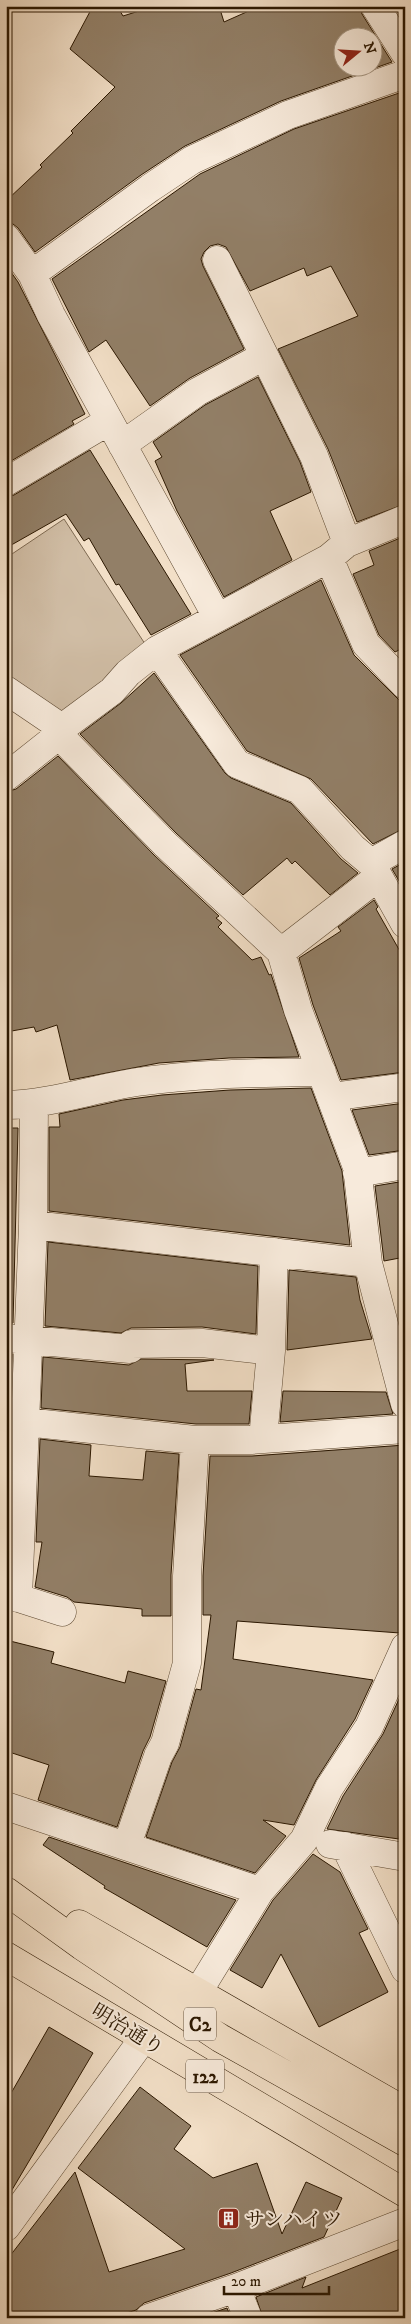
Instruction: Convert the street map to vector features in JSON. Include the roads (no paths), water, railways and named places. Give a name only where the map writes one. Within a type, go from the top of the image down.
[{"type":"highway","points":[[6,1882],[405,2111]]},
{"type":"highway","name":"C2","points":[[6,1891],[82,1946],[220,2038],[405,2142]]},
{"type":"highway","name":"C2","points":[[6,1902],[215,2045],[405,2150]]},
{"type":"highway","name":"明治通り","points":[[6,1956],[405,2193]]},
{"type":"street","points":[[375,6],[405,54]]},
{"type":"street","points":[[32,274],[150,188],[192,160],[288,115],[405,74]]},
{"type":"street","points":[[6,238],[32,274],[51,315],[217,617]]},
{"type":"street","points":[[217,260],[314,456],[338,551],[366,644],[405,685]]},
{"type":"street","points":[[122,445],[197,392],[264,356]]},
{"type":"street","points":[[6,482],[109,421]]},
{"type":"street","points":[[6,777],[112,691],[128,673],[157,650],[338,551],[405,519]]},
{"type":"street","points":[[157,650],[236,764],[300,790],[375,870],[405,924]]},
{"type":"street","points":[[6,690],[61,731],[165,844],[281,952],[298,1010],[357,1173],[368,1263],[405,1404]]},
{"type":"street","points":[[281,952],[405,844]]},
{"type":"street","points":[[6,1105],[34,1105],[135,1082],[211,1073],[322,1072]]},
{"type":"street","points":[[331,1098],[405,1087]]},
{"type":"street","points":[[34,1105],[33,1225],[17,1339],[25,1422],[12,1596],[62,1612]]},
{"type":"street","points":[[357,1173],[405,1165]]},
{"type":"street","points":[[33,1225],[368,1263]]},
{"type":"street","points":[[263,1439],[271,1351],[274,1252]]},
{"type":"street","points":[[17,1339],[130,1349],[131,1344],[202,1344],[271,1351]]},
{"type":"street","points":[[25,1422],[195,1440],[263,1439],[405,1429]]},
{"type":"street","points":[[127,1845],[158,1756],[165,1743],[187,1663],[187,1576],[195,1440]]},
{"type":"street","points":[[198,1992],[260,1890],[304,1840],[328,1788],[369,1727],[405,1647]]},
{"type":"street","points":[[6,1806],[260,1890]]},
{"type":"street","points":[[304,1840],[405,1857]]},
{"type":"street","points":[[345,1846],[405,1969]]},
{"type":"street","points":[[6,2227],[143,2039]]},
{"type":"street","points":[[149,2318],[236,2288],[405,2222]]},
{"type":"street","points":[[236,2288],[248,2318]]},
{"type":"place","name":"サンハイツ","points":[[229,2219]]}]
